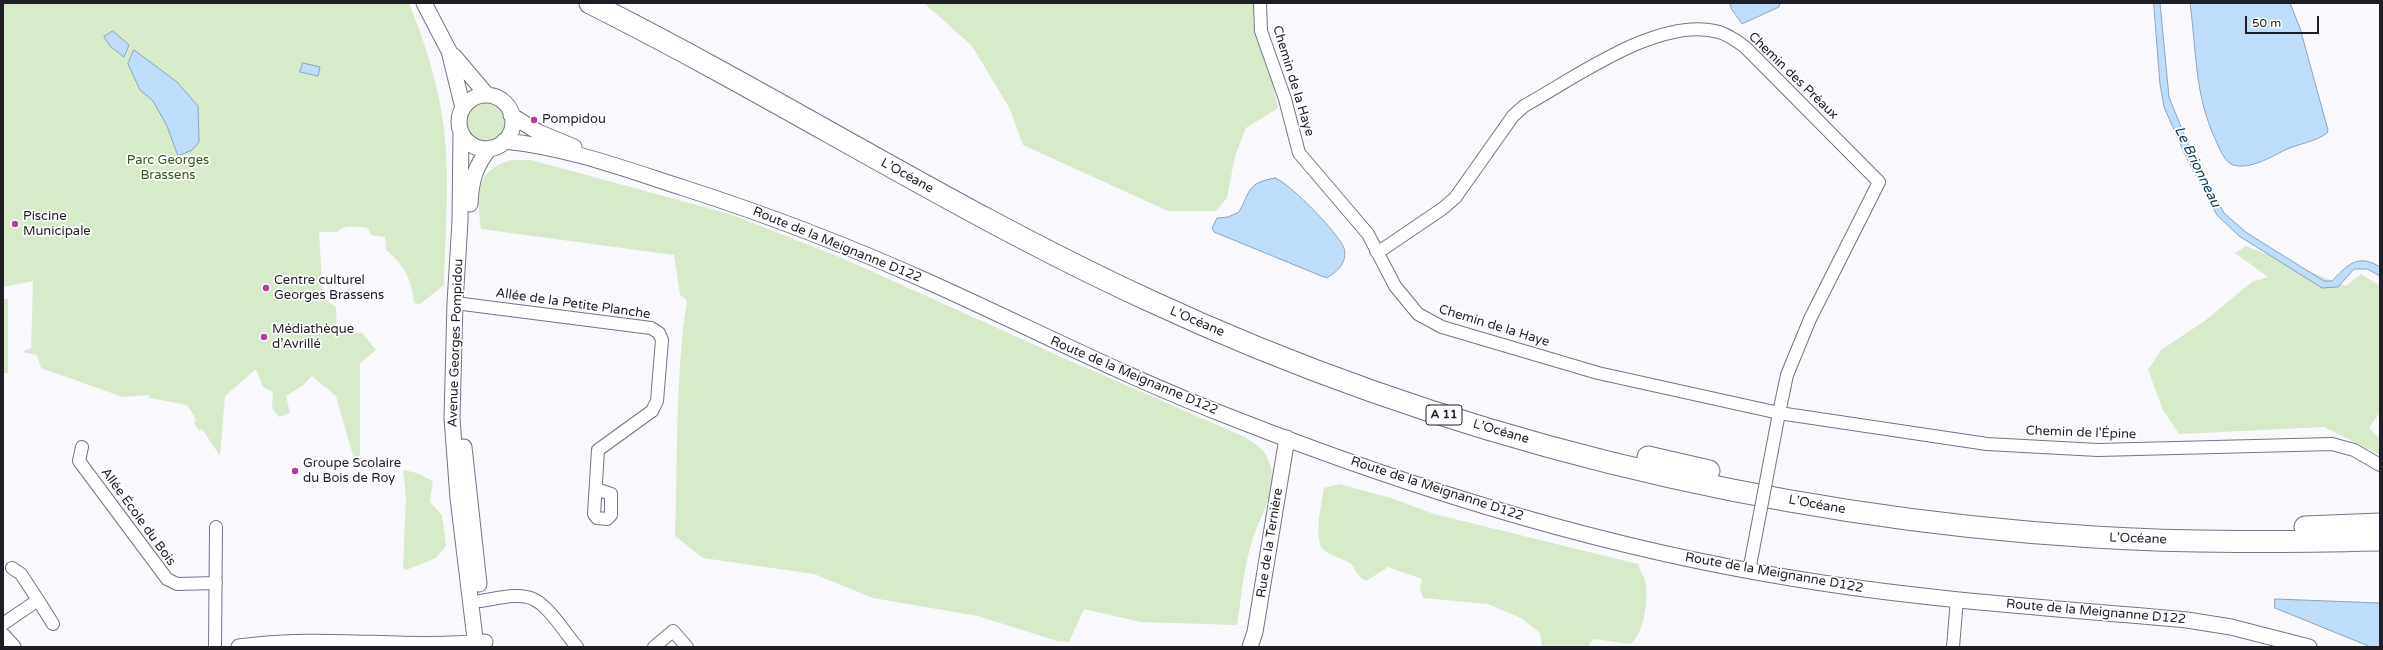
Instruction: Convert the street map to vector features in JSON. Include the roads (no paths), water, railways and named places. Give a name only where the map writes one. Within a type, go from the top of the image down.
[{"type":"highway","name":"L’Océane","points":[[590,3],[702,62],[1008,231],[1148,300],[1318,371],[1392,398],[1492,430],[1676,478],[1805,504],[1926,521],[2034,533],[2149,540],[2283,542],[2380,540]]},
{"type":"highway","name":"L’Océane","points":[[621,3],[717,54],[978,199],[1132,277],[1293,347],[1402,386],[1502,418],[1589,442],[1701,469],[1817,491],[1929,507],[2044,519],[2144,525],[2275,528],[2380,524]]},
{"type":"street","points":[[424,3],[449,51],[487,95],[501,100],[511,114],[538,132],[611,164]]},
{"type":"street","name":"Chemin de la Haye","points":[[1260,3],[1261,31],[1285,99],[1299,153],[1368,234],[1376,251],[1406,301],[1418,314],[1442,327],[1598,373],[1779,413]]},
{"type":"street","name":"Chemin des Préaux","points":[[1376,251],[1382,250],[1442,209],[1455,198],[1513,116],[1524,106],[1619,51],[1652,38],[1689,29],[1707,30],[1729,36],[1745,47],[1879,182],[1810,319],[1787,375],[1779,413]]},
{"type":"street","points":[[449,51],[463,108]]},
{"type":"street","points":[[487,95],[473,98],[463,108],[459,120],[461,134],[472,145],[490,148],[504,141],[512,129],[511,114]]},
{"type":"street","name":"Avenue Georges Pompidou","points":[[461,134],[460,222],[455,303],[452,418],[458,505],[481,645]]},
{"type":"street","points":[[504,141],[524,143],[611,164]]},
{"type":"street","name":"Avenue Georges Pompidou","points":[[481,645],[480,601],[463,428],[463,304],[470,184],[475,168],[490,148]]},
{"type":"street","name":"Route de la Meignanne D122","points":[[611,164],[739,206],[824,238],[932,284],[1138,380],[1287,438],[1416,484],[1548,524],[1749,571],[1894,594],[2187,620],[2231,627],[2309,647]]},
{"type":"street","name":"Allée de la Petite Planche","points":[[463,304],[651,328],[659,333],[662,340],[657,401],[652,411],[598,450],[596,489]]},
{"type":"street","points":[[1749,571],[1779,413]]},
{"type":"street","name":"Chemin de l'Épine","points":[[1779,413],[1987,444],[2098,450],[2332,444],[2354,450],[2380,464]]},
{"type":"street","name":"Rue de la Ternière","points":[[1250,647],[1255,632],[1287,438]]},
{"type":"street","name":"Allée École du Bois","points":[[82,447],[80,461],[167,579],[177,584],[216,584]]},
{"type":"street","points":[[215,647],[216,527]]},
{"type":"street","points":[[12,568],[21,574],[53,624]]},
{"type":"street","points":[[480,601],[515,596],[533,598],[541,604],[577,647]]},
{"type":"street","points":[[3,624],[38,600]]},
{"type":"street","points":[[1953,647],[1957,600]]},
{"type":"street","points":[[654,647],[673,630],[687,647]]},
{"type":"street","points":[[3,636],[13,647]]},
{"type":"street","points":[[239,647],[273,643],[446,646],[481,645]]},
{"type":"water","points":[[1730,3],[1780,3],[1779,7],[1742,24],[1732,10]]},
{"type":"water","name":"Le Brionneau","points":[[2154,3],[2160,3],[2169,97],[2190,149],[2224,213],[2247,233],[2324,281],[2332,281],[2348,266],[2359,261],[2372,263],[2380,267],[2380,276],[2367,269],[2354,269],[2338,287],[2322,288],[2239,236],[2217,215],[2186,157],[2164,107],[2160,84]]},
{"type":"water","points":[[2190,3],[2290,3],[2300,28],[2328,130],[2327,133],[2317,139],[2290,148],[2253,164],[2240,166],[2230,163],[2223,156],[2218,146],[2204,108],[2200,91]]},
{"type":"water","points":[[113,31],[129,45],[124,57],[111,47],[104,37]]},
{"type":"water","points":[[134,50],[177,82],[198,106],[199,142],[192,150],[178,156],[167,126],[153,101],[140,90],[128,64]]},
{"type":"water","points":[[303,63],[320,67],[318,76],[300,72]]},
{"type":"water","points":[[1275,178],[1291,189],[1324,221],[1344,248],[1345,253],[1341,266],[1327,278],[1214,232],[1212,228],[1217,218],[1228,217],[1239,212],[1248,193],[1254,185],[1259,182]]},
{"type":"water","points":[[2275,599],[2380,603],[2380,647],[2371,647],[2275,608]]},
{"type":"place","name":"Pompidou","points":[[534,120]]},
{"type":"place","name":"Piscine Municipale","points":[[15,224]]},
{"type":"place","name":"Centre culturel Georges Brassens","points":[[266,288]]},
{"type":"place","name":"Médiathèque d’Avrillé","points":[[264,337]]},
{"type":"place","name":"Groupe Scolaire du Bois de Roy","points":[[295,471]]},
{"type":"park label","name":"Parc Georges Brassens","points":[[168,168]]}]
